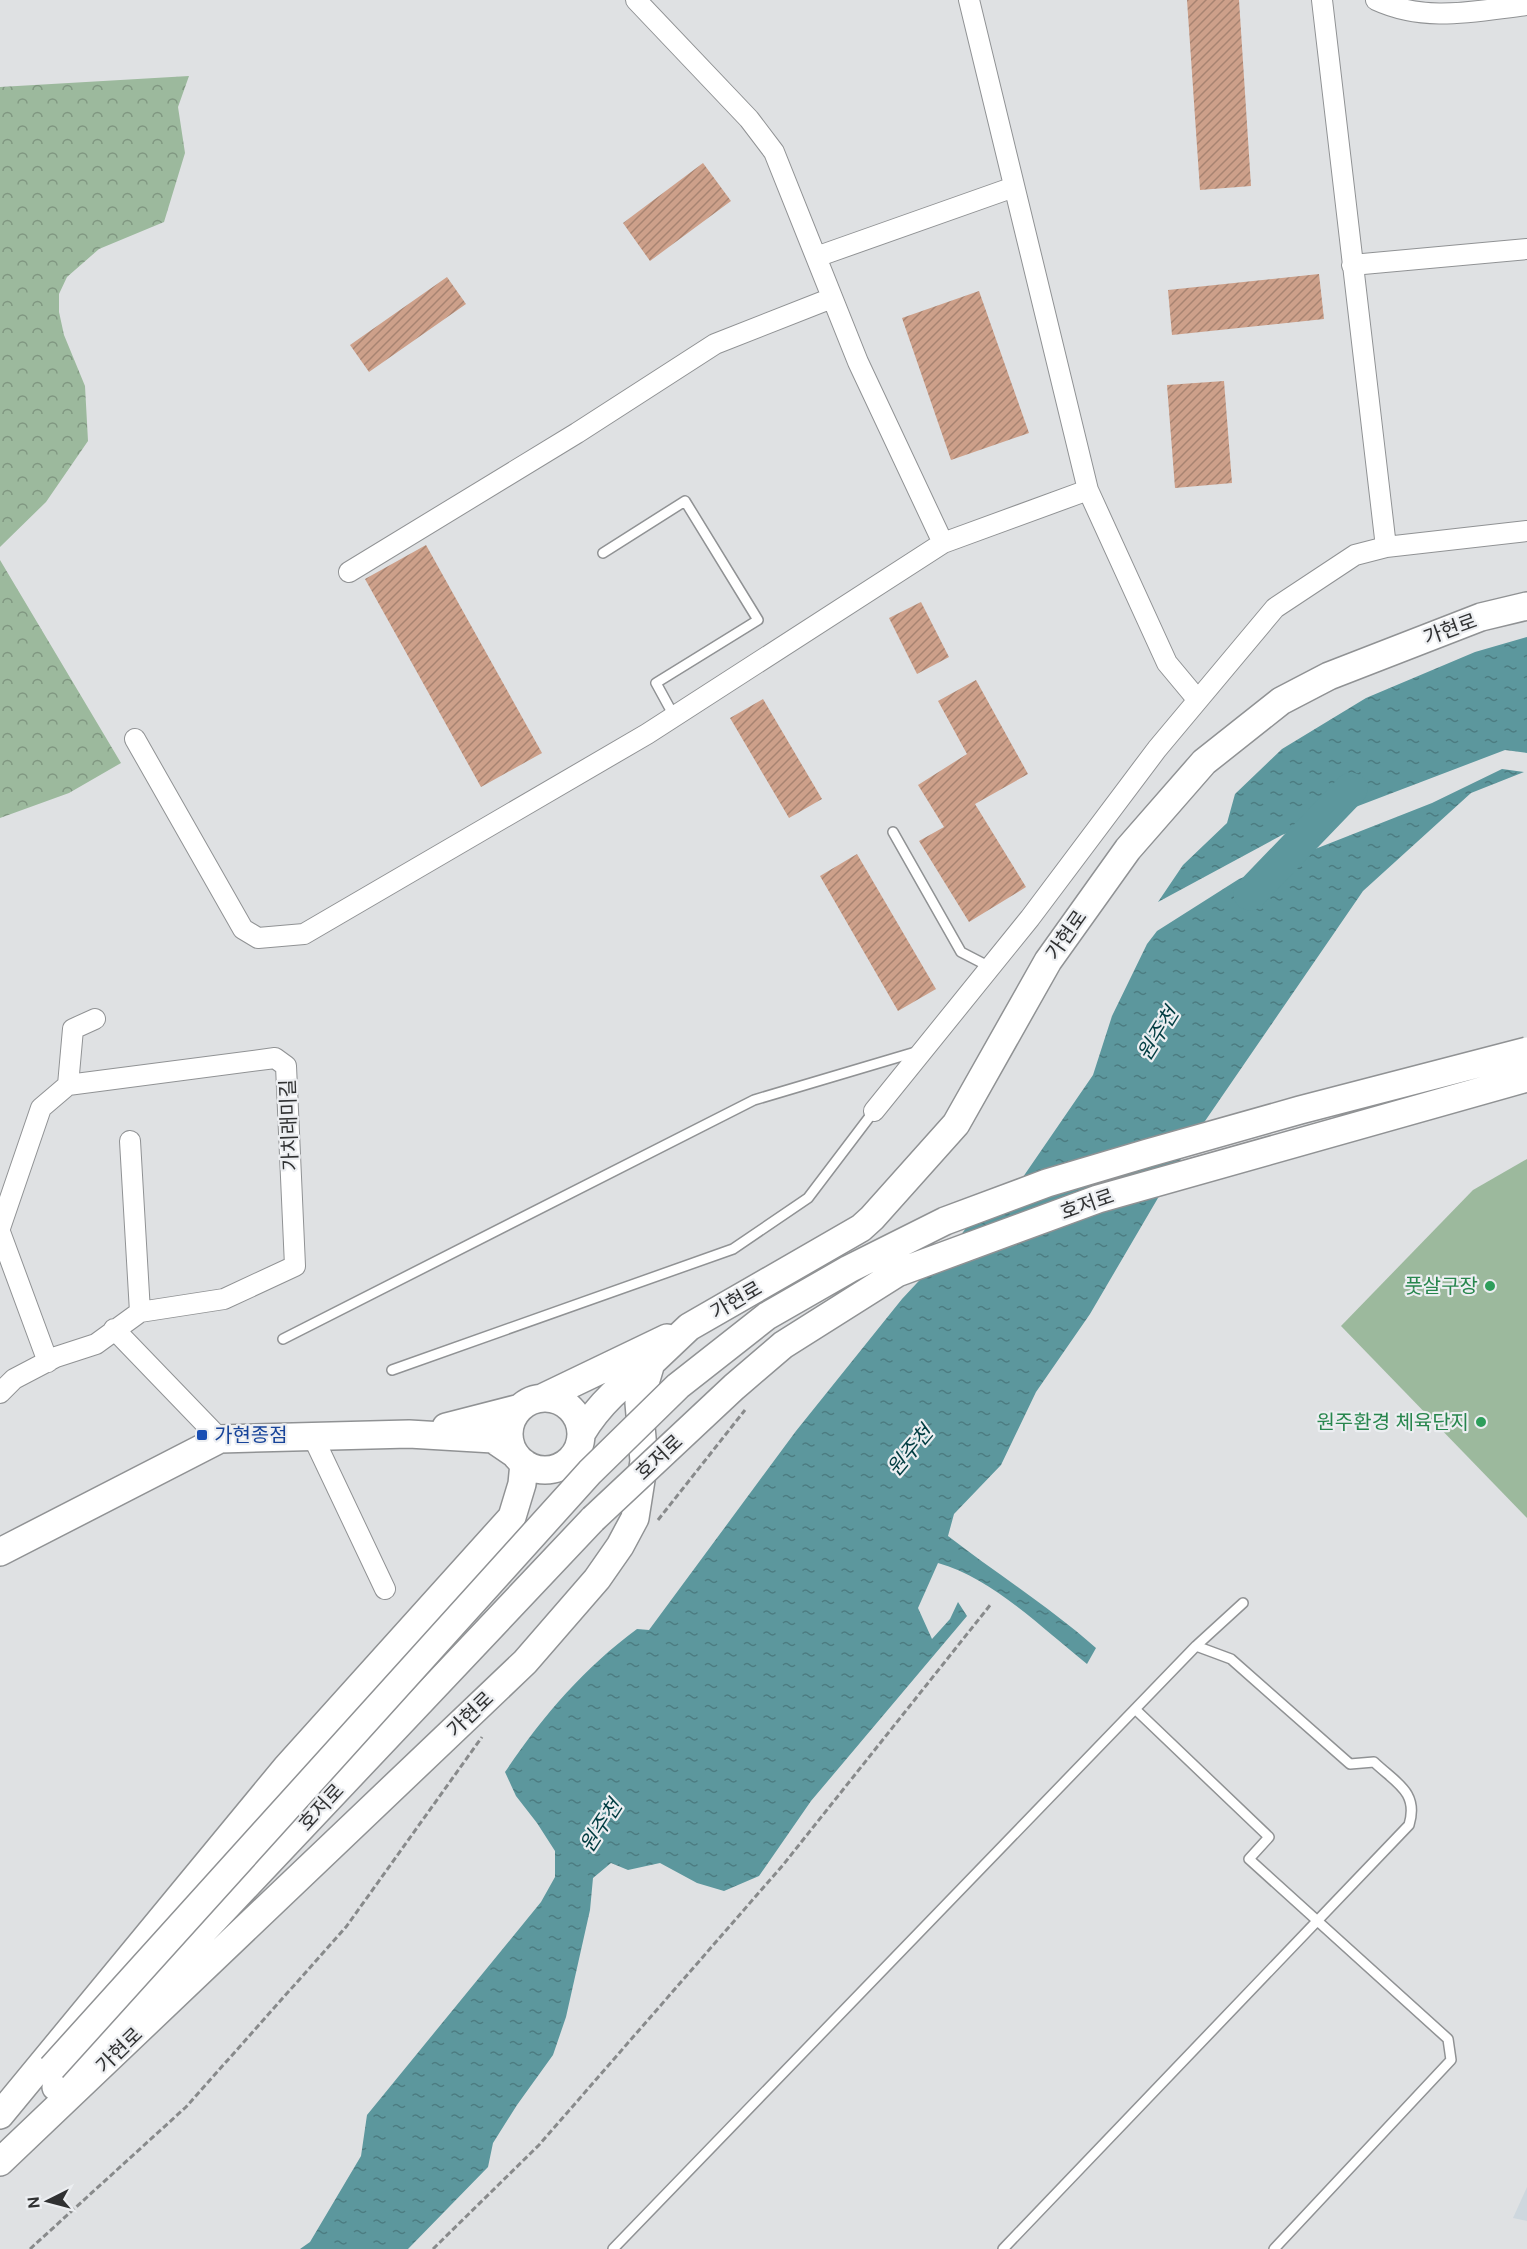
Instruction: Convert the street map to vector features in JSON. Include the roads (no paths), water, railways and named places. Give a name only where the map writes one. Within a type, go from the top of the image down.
[{"type":"street","points":[[636,0],[749,119],[774,152],[858,362],[943,543]]},
{"type":"street","points":[[969,0],[1088,490],[1167,663],[1197,699]]},
{"type":"street","points":[[1322,0],[1386,547]]},
{"type":"street","points":[[1376,0],[1392,7],[1434,15],[1527,5]]},
{"type":"street","points":[[816,257],[1014,187]]},
{"type":"street","points":[[1352,265],[1527,249]]},
{"type":"street","points":[[349,572],[577,433],[715,344],[832,298]]},
{"type":"street","points":[[135,739],[227,905],[243,929],[258,938],[304,934],[674,716],[943,543],[1088,490]]},
{"type":"street","points":[[874,1111],[920,1051],[990,967],[1197,699],[1275,608],[1355,555],[1386,547],[1527,531]]},
{"type":"street","name":"가현로","points":[[50,2084],[525,1662],[597,1579],[620,1546],[635,1518],[644,1461],[639,1403],[651,1363],[689,1327],[861,1228],[872,1218],[956,1124],[1048,961],[1128,849],[1204,762],[1281,701],[1329,676],[1481,617],[1527,606]]},
{"type":"street","points":[[48,1362],[0,1230],[40,1108],[69,1085],[73,1029],[95,1019]]},
{"type":"street","name":"호저로","points":[[0,2160],[50,2084],[591,1472],[678,1386],[767,1316],[849,1269],[945,1221],[1047,1184],[1300,1110],[1527,1051]]},
{"type":"street","name":"가치래미길","points":[[0,1393],[14,1379],[48,1362],[96,1344],[140,1312],[224,1299],[295,1266],[286,1066],[275,1058],[69,1085]]},
{"type":"street","name":"호저로","points":[[0,2121],[50,2084],[593,1519],[734,1387],[783,1345],[897,1273],[1098,1199],[1527,1078]]},
{"type":"street","points":[[129,1141],[140,1312]]},
{"type":"street","points":[[409,1434],[487,1418],[531,1403],[689,1327]]},
{"type":"street","points":[[114,1329],[220,1439]]},
{"type":"street","points":[[0,1552],[220,1439],[409,1434],[493,1439],[519,1458],[545,1470],[566,1463],[574,1455],[581,1434],[594,1412],[622,1384],[651,1363]]},
{"type":"street","points":[[50,2084],[286,1768],[512,1517],[519,1501],[519,1458],[510,1442],[509,1430],[512,1418],[531,1403],[554,1399],[565,1404],[574,1413],[581,1434]]},
{"type":"street","points":[[313,1437],[385,1589]]},
{"type":"street","name":"호저로","points":[[0,2115],[50,2084]]},
{"type":"lane","points":[[603,553],[685,501],[758,620],[656,683],[674,716]]},
{"type":"lane","points":[[893,832],[961,952],[990,967]]},
{"type":"lane","points":[[283,1339],[754,1100],[920,1051]]},
{"type":"lane","points":[[392,1370],[733,1249],[808,1198],[874,1111]]},
{"type":"lane","points":[[613,2249],[1196,1646],[1243,1603]]},
{"type":"lane","points":[[1004,2249],[1409,1826],[1414,1809],[1409,1795],[1374,1762],[1350,1764],[1231,1659],[1196,1646]]},
{"type":"lane","points":[[1135,1709],[1269,1838],[1249,1859],[1448,2039],[1451,2060],[1274,2249]]},
{"type":"water","points":[[1527,637],[1527,753],[1505,750],[1282,835],[1158,902],[1183,865],[1227,823],[1235,794],[1282,749],[1366,698],[1475,652]]},
{"type":"water","points":[[1502,769],[1524,772],[1471,793],[1363,891],[1192,1140],[1090,1314],[1036,1392],[1001,1465],[954,1514],[948,1536],[1096,1648],[1087,1664],[997,1592],[958,1570],[938,1563],[918,1608],[932,1639],[950,1619],[958,1602],[967,1616],[811,1801],[759,1876],[724,1891],[697,1883],[660,1863],[628,1870],[611,1863],[593,1878],[590,1910],[566,2017],[553,2055],[493,2143],[488,2167],[408,2249],[300,2249],[310,2242],[361,2156],[367,2115],[541,1902],[555,1877],[555,1851],[516,1796],[505,1772],[549,1713],[599,1660],[637,1629],[649,1630],[796,1431],[902,1299],[958,1239],[974,1217],[993,1216],[1023,1177],[1093,1075],[1112,1016],[1147,944],[1157,931],[1239,879],[1432,803]]},
{"type":"waterway","name":"원주천","points":[[1250,894],[1351,789]]},
{"type":"place","name":"풋살구장","points":[[1490,1286]]},
{"type":"place","name":"원주환경 체육단지","points":[[1481,1422]]},
{"type":"place","name":"가현종점","points":[[202,1435]]}]
